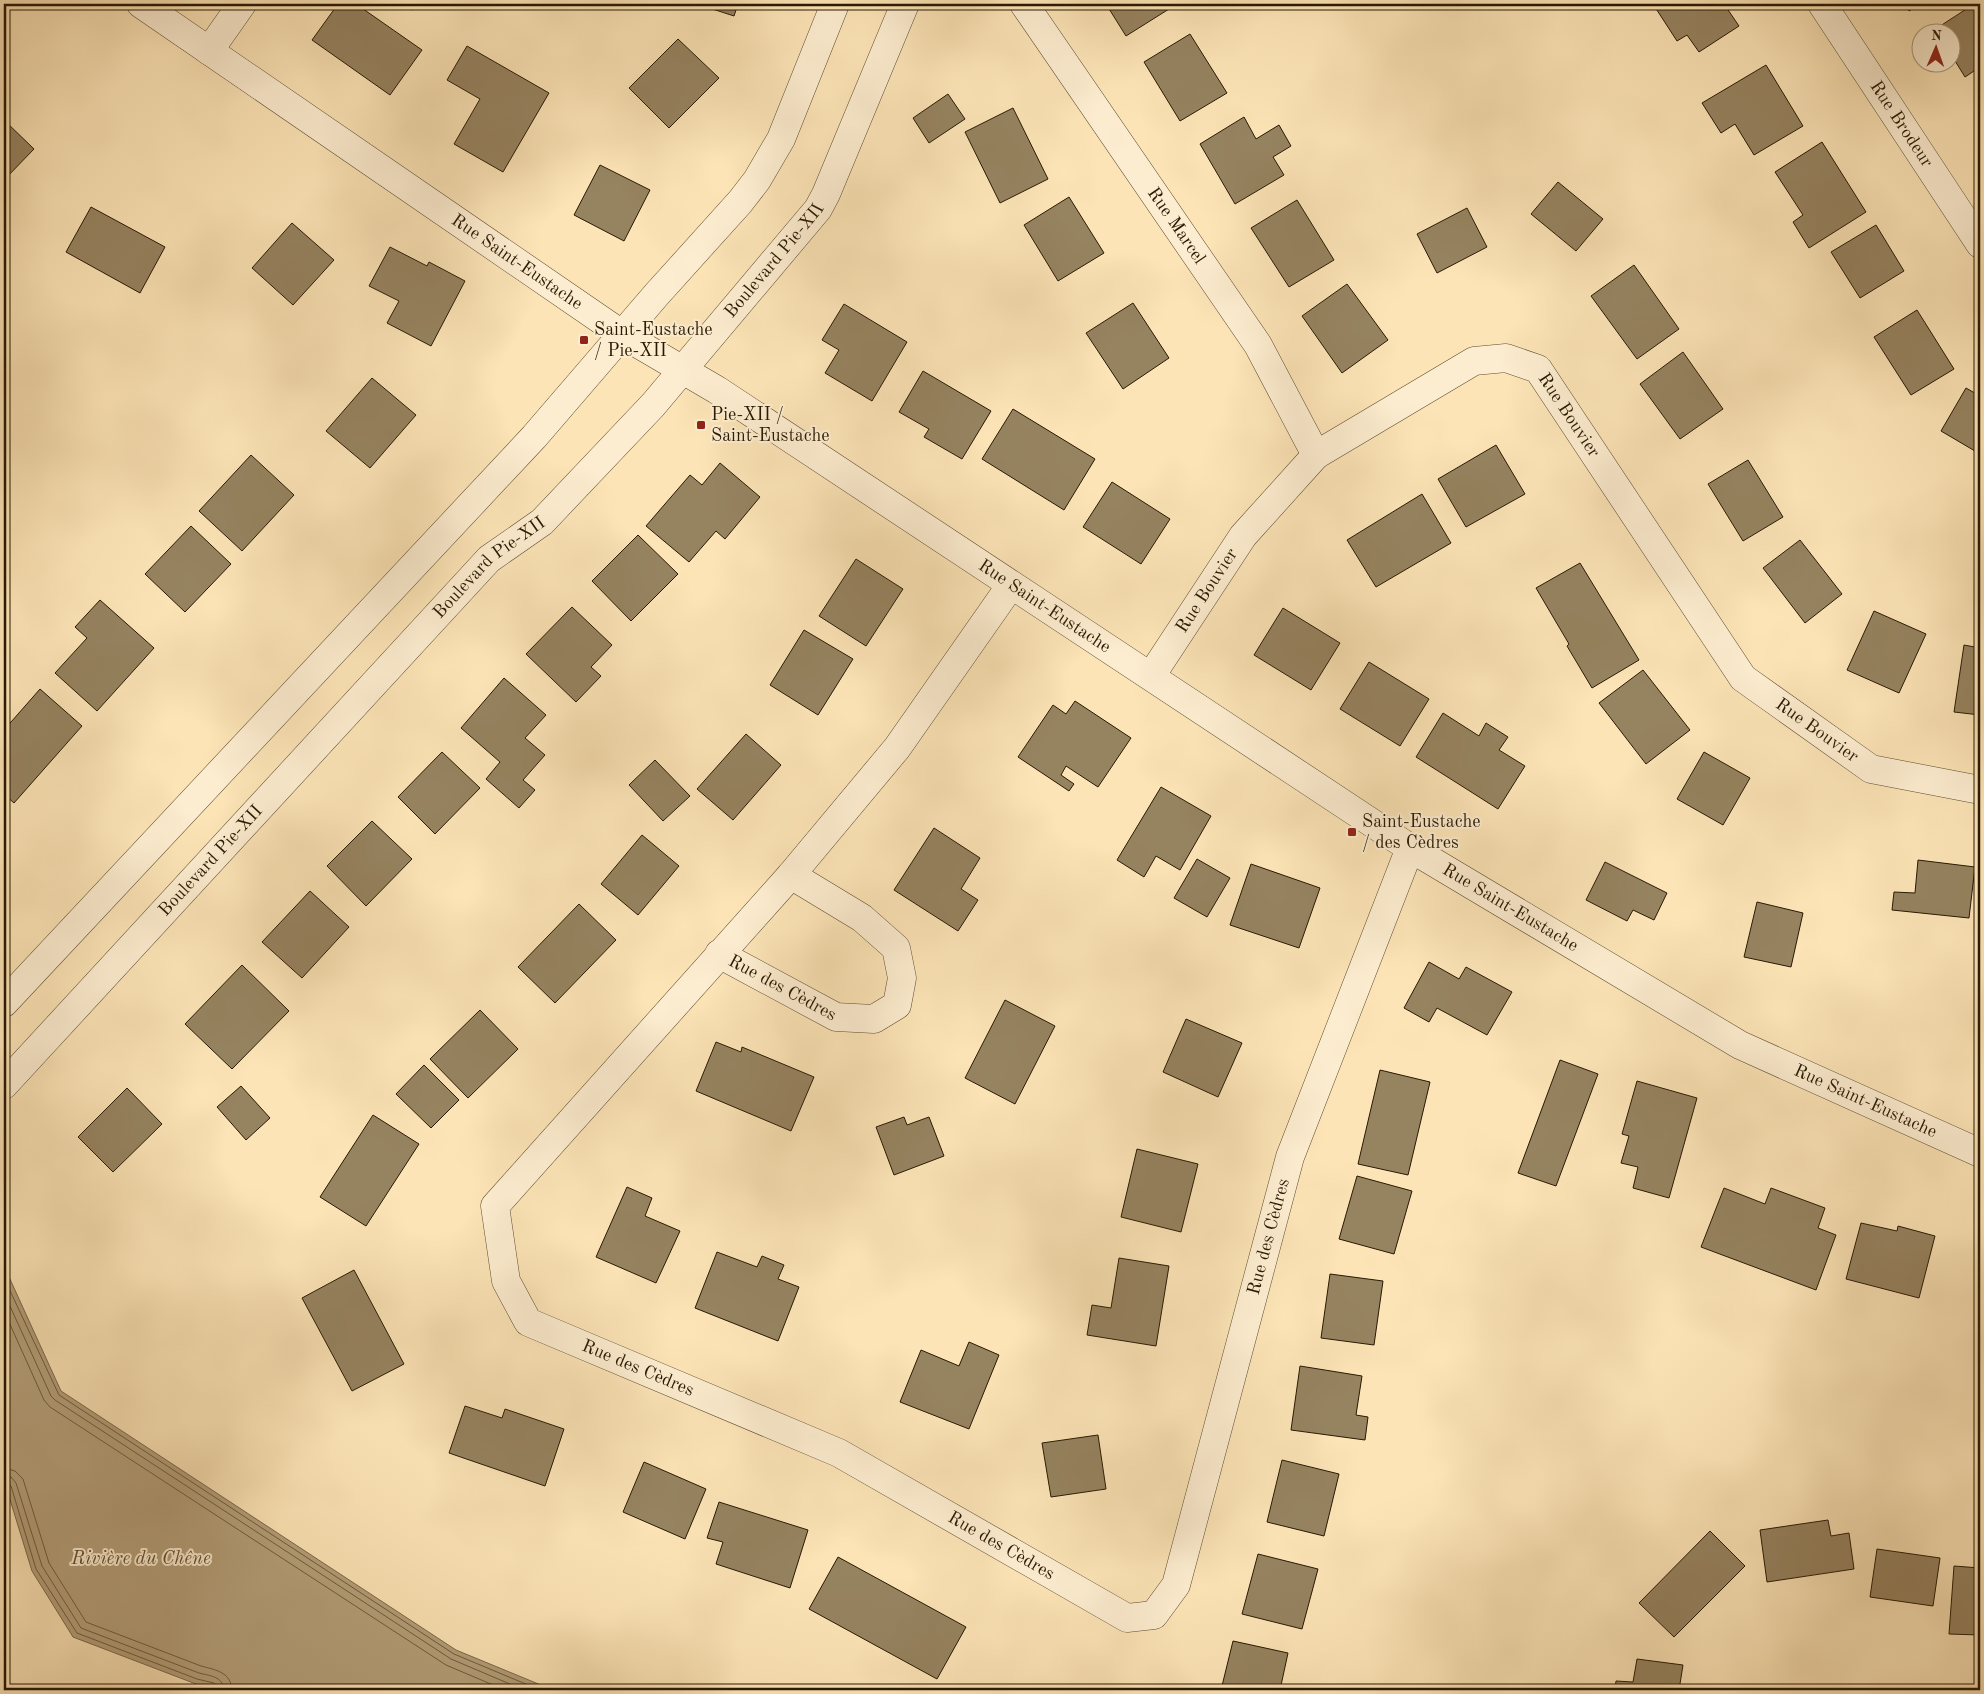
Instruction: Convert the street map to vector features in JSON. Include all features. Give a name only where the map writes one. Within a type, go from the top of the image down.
[{"type":"street","name":"Rue Saint-Eustache","points":[[141,4],[623,335],[717,390],[1410,848],[1740,1045],[1980,1154]]},
{"type":"street","points":[[209,51],[242,4]]},
{"type":"street","points":[[4,1004],[534,437],[657,294],[740,202],[769,161],[781,139],[835,4]]},
{"type":"street","name":"Boulevard Pie-XII","points":[[4,1085],[489,559],[542,522],[653,405],[818,209],[826,194],[905,4]]},
{"type":"street","name":"Rue Marcel","points":[[1024,4],[1258,345],[1316,454]]},
{"type":"street","name":"Rue Brodeur","points":[[1822,4],[1980,244]]},
{"type":"street","name":"Rue Bouvier","points":[[1151,676],[1243,536],[1316,454],[1474,361],[1506,358],[1538,369],[1743,678],[1872,769],[1980,790]]},
{"type":"street","name":"Rue des Cèdres","points":[[1011,585],[897,748],[791,875],[495,1206],[506,1281],[528,1322],[839,1453],[1127,1618],[1154,1615],[1176,1585],[1290,1157],[1410,848]]},
{"type":"street","name":"Rue des Cèdres","points":[[719,954],[836,1017],[874,1019],[897,1005],[902,978],[896,948],[862,918],[791,875]]},
{"type":"water","name":"Rivière du Chêne","points":[[4,1266],[61,1391],[456,1650],[553,1690],[223,1690],[196,1684],[73,1637],[32,1571],[4,1480]]},
{"type":"building","points":[[338,4],[356,4],[422,50],[390,95],[312,40]]},
{"type":"building","points":[[401,4],[416,4],[413,10]]},
{"type":"building","points":[[697,4],[738,4],[734,16]]},
{"type":"building","points":[[1106,4],[1177,4],[1126,36]]},
{"type":"building","points":[[1653,4],[1724,4],[1739,26],[1699,52],[1687,35],[1677,41]]},
{"type":"building","points":[[1904,4],[1920,4],[1909,11]]},
{"type":"building","points":[[1974,4],[1980,13],[1980,67],[1965,77],[1962,72],[1962,22],[1946,22]]},
{"type":"building","points":[[1190,34],[1227,93],[1180,121],[1144,62]]},
{"type":"building","points":[[678,39],[719,78],[669,128],[629,88]]},
{"type":"building","points":[[467,46],[549,93],[503,172],[454,144],[480,99],[447,80]]},
{"type":"building","points":[[1766,65],[1803,126],[1754,155],[1735,124],[1721,133],[1702,103]]},
{"type":"building","points":[[948,94],[965,119],[929,143],[913,118]]},
{"type":"building","points":[[1013,108],[1048,179],[1000,203],[965,132]]},
{"type":"building","points":[[1244,117],[1256,139],[1279,125],[1291,146],[1273,157],[1284,175],[1235,204],[1200,144]]},
{"type":"building","points":[[4,120],[34,149],[4,180]]},
{"type":"building","points":[[1822,142],[1866,212],[1809,248],[1793,222],[1803,215],[1775,172]]},
{"type":"building","points":[[600,165],[650,190],[624,241],[574,215]]},
{"type":"building","points":[[1558,182],[1603,219],[1576,251],[1531,214]]},
{"type":"building","points":[[1069,197],[1104,253],[1058,281],[1024,225]]},
{"type":"building","points":[[1297,200],[1334,260],[1289,287],[1251,228]]},
{"type":"building","points":[[91,207],[165,247],[140,293],[66,252]]},
{"type":"building","points":[[1467,208],[1487,247],[1437,273],[1417,234]]},
{"type":"building","points":[[292,223],[334,260],[293,305],[252,268]]},
{"type":"building","points":[[1876,225],[1904,271],[1860,298],[1831,252]]},
{"type":"building","points":[[390,247],[427,266],[429,262],[465,281],[431,346],[387,323],[399,301],[369,286]]},
{"type":"building","points":[[1634,265],[1679,329],[1637,359],[1591,296]]},
{"type":"building","points":[[1347,284],[1388,340],[1342,373],[1302,316]]},
{"type":"building","points":[[1133,303],[1169,358],[1123,389],[1086,333]]},
{"type":"building","points":[[844,304],[907,342],[872,401],[825,373],[839,350],[822,340]]},
{"type":"building","points":[[1917,310],[1954,369],[1911,395],[1874,337]]},
{"type":"building","points":[[1683,352],[1723,409],[1680,439],[1640,384]]},
{"type":"building","points":[[923,371],[991,411],[962,459],[924,437],[929,429],[899,412]]},
{"type":"building","points":[[372,378],[416,415],[370,468],[326,431]]},
{"type":"building","points":[[1966,388],[1980,396],[1980,454],[1941,431]]},
{"type":"building","points":[[1013,409],[1095,459],[1064,510],[982,459]]},
{"type":"building","points":[[1496,445],[1525,494],[1466,527],[1438,479]]},
{"type":"building","points":[[251,455],[294,495],[242,551],[199,511]]},
{"type":"building","points":[[1748,460],[1783,517],[1743,541],[1708,484]]},
{"type":"building","points":[[720,463],[760,497],[725,539],[716,531],[689,562],[646,526],[690,475],[702,485]]},
{"type":"building","points":[[1112,482],[1170,519],[1141,564],[1083,527]]},
{"type":"building","points":[[1422,494],[1451,543],[1376,587],[1347,540]]},
{"type":"building","points":[[191,526],[231,564],[185,612],[145,574]]},
{"type":"building","points":[[638,535],[678,574],[631,621],[592,581]]},
{"type":"building","points":[[1800,540],[1842,594],[1805,623],[1763,568]]},
{"type":"building","points":[[856,559],[903,589],[866,646],[819,616]]},
{"type":"building","points":[[1580,563],[1639,660],[1592,688],[1536,588]]},
{"type":"building","points":[[100,600],[154,648],[97,711],[55,673],[87,638],[75,627]]},
{"type":"building","points":[[572,607],[612,645],[591,667],[601,676],[576,702],[526,654]]},
{"type":"building","points":[[1283,608],[1340,643],[1311,690],[1254,655]]},
{"type":"building","points":[[1874,611],[1926,634],[1899,693],[1847,670]]},
{"type":"building","points":[[804,630],[853,659],[818,715],[770,685]]},
{"type":"building","points":[[1964,645],[1980,648],[1980,715],[1954,712]]},
{"type":"building","points":[[1369,662],[1429,699],[1400,746],[1340,709]]},
{"type":"building","points":[[1643,670],[1690,730],[1646,764],[1599,703]]},
{"type":"building","points":[[504,678],[546,715],[525,738],[545,755],[523,780],[535,790],[519,808],[486,779],[500,762],[461,728]]},
{"type":"building","points":[[40,689],[82,726],[14,803],[4,794],[4,730]]},
{"type":"building","points":[[1075,701],[1131,738],[1098,787],[1066,766],[1061,775],[1074,784],[1069,791],[1018,757],[1053,705],[1066,714]]},
{"type":"building","points":[[1443,713],[1479,736],[1486,723],[1508,737],[1499,750],[1525,766],[1498,809],[1416,757]]},
{"type":"building","points":[[746,734],[781,765],[733,820],[697,789]]},
{"type":"building","points":[[442,752],[480,788],[435,834],[398,797]]},
{"type":"building","points":[[1704,752],[1750,778],[1723,825],[1677,799]]},
{"type":"building","points":[[655,760],[690,796],[663,821],[629,785]]},
{"type":"building","points":[[1161,787],[1211,816],[1180,870],[1156,856],[1144,877],[1117,860]]},
{"type":"building","points":[[372,821],[412,859],[366,906],[327,866]]},
{"type":"building","points":[[934,828],[980,858],[961,889],[978,900],[958,931],[894,890]]},
{"type":"building","points":[[642,835],[679,866],[638,915],[601,884]]},
{"type":"building","points":[[1197,859],[1230,878],[1207,917],[1174,898]]},
{"type":"building","points":[[1918,860],[1975,867],[1969,918],[1892,910],[1894,892],[1915,893]]},
{"type":"building","points":[[1605,862],[1667,893],[1654,920],[1633,910],[1627,921],[1586,900]]},
{"type":"building","points":[[1251,864],[1320,888],[1299,948],[1230,925]]},
{"type":"building","points":[[310,891],[349,927],[302,978],[262,942]]},
{"type":"building","points":[[1757,902],[1803,913],[1791,967],[1744,957]]},
{"type":"building","points":[[579,904],[616,940],[555,1003],[518,967]]},
{"type":"building","points":[[1429,962],[1459,979],[1466,967],[1512,992],[1487,1035],[1437,1008],[1429,1022],[1404,1008]]},
{"type":"building","points":[[242,965],[289,1011],[232,1069],[185,1024]]},
{"type":"building","points":[[1005,1000],[1055,1026],[1015,1104],[965,1078]]},
{"type":"building","points":[[480,1010],[518,1049],[468,1098],[430,1059]]},
{"type":"building","points":[[1186,1019],[1242,1043],[1218,1097],[1163,1072]]},
{"type":"building","points":[[716,1042],[741,1052],[742,1047],[814,1077],[791,1131],[696,1091]]},
{"type":"building","points":[[1560,1060],[1598,1074],[1556,1186],[1518,1173]]},
{"type":"building","points":[[424,1065],[459,1100],[431,1128],[396,1094]]},
{"type":"building","points":[[1380,1070],[1430,1082],[1408,1175],[1358,1164]]},
{"type":"building","points":[[1637,1081],[1697,1098],[1669,1198],[1633,1188],[1638,1167],[1621,1163],[1629,1136],[1622,1134]]},
{"type":"building","points":[[241,1086],[270,1118],[246,1140],[217,1107]]},
{"type":"building","points":[[127,1088],[162,1124],[113,1172],[78,1137]]},
{"type":"building","points":[[373,1115],[419,1144],[366,1226],[320,1197]]},
{"type":"building","points":[[904,1117],[907,1125],[929,1117],[944,1156],[894,1175],[876,1127]]},
{"type":"building","points":[[1137,1149],[1198,1164],[1181,1232],[1121,1217]]},
{"type":"building","points":[[1357,1176],[1412,1191],[1394,1254],[1339,1239]]},
{"type":"building","points":[[627,1187],[652,1198],[645,1216],[680,1231],[656,1283],[596,1257]]},
{"type":"building","points":[[1724,1188],[1765,1204],[1771,1188],[1825,1208],[1818,1228],[1836,1235],[1816,1290],[1701,1247]]},
{"type":"building","points":[[1861,1223],[1897,1231],[1898,1226],[1935,1236],[1919,1298],[1846,1279]]},
{"type":"building","points":[[717,1252],[757,1267],[762,1256],[784,1265],[778,1279],[799,1287],[778,1341],[695,1308]]},
{"type":"building","points":[[1119,1258],[1169,1266],[1156,1346],[1087,1335],[1092,1305],[1111,1308]]},
{"type":"building","points":[[354,1270],[404,1364],[352,1391],[302,1298]]},
{"type":"building","points":[[1330,1274],[1383,1281],[1374,1345],[1321,1338]]},
{"type":"building","points":[[969,1342],[999,1355],[969,1429],[900,1402],[921,1350],[959,1366]]},
{"type":"building","points":[[1300,1366],[1362,1376],[1356,1415],[1368,1417],[1365,1440],[1291,1430]]},
{"type":"building","points":[[465,1406],[502,1418],[505,1409],[564,1429],[545,1486],[449,1453]]},
{"type":"building","points":[[1098,1435],[1106,1489],[1051,1497],[1042,1443]]},
{"type":"building","points":[[1282,1460],[1339,1474],[1324,1536],[1267,1522]]},
{"type":"building","points":[[644,1462],[706,1489],[685,1539],[623,1512]]},
{"type":"building","points":[[719,1502],[808,1530],[790,1588],[716,1564],[723,1542],[707,1538]]},
{"type":"building","points":[[1828,1520],[1831,1536],[1849,1533],[1854,1569],[1767,1582],[1760,1530]]},
{"type":"building","points":[[1710,1531],[1745,1566],[1674,1637],[1639,1603]]},
{"type":"building","points":[[1877,1549],[1940,1558],[1933,1606],[1870,1597]]},
{"type":"building","points":[[1258,1554],[1318,1569],[1302,1629],[1242,1614]]},
{"type":"building","points":[[838,1557],[966,1627],[937,1679],[809,1609]]},
{"type":"building","points":[[1954,1566],[1980,1568],[1980,1635],[1949,1634]]},
{"type":"building","points":[[1233,1641],[1288,1653],[1280,1690],[1221,1690]]},
{"type":"building","points":[[1637,1659],[1683,1665],[1679,1690],[1615,1690],[1616,1681],[1633,1682]]},
{"type":"place","name":"Saint-Eustache / Pie-XII","points":[[584,340]]},
{"type":"place","name":"Pie-XII / Saint-Eustache","points":[[701,425]]},
{"type":"place","name":"Saint-Eustache / des Cèdres","points":[[1352,832]]}]
